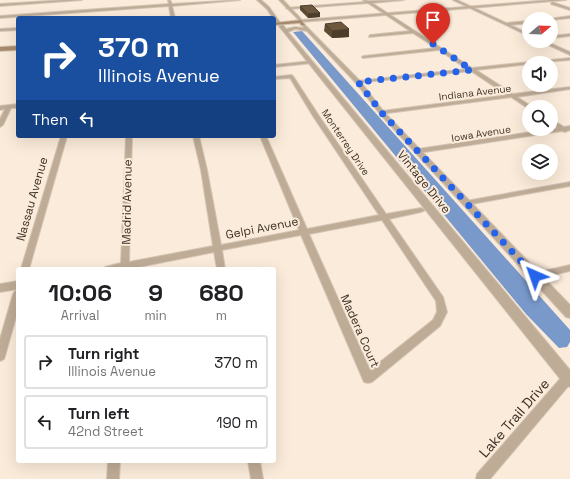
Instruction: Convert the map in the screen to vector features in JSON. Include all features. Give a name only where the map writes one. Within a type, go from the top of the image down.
[{"type":"main road","points":[[277,24],[302,23]]},
{"type":"main road","points":[[0,48],[16,44]]},
{"type":"main road","points":[[0,48],[16,48]]},
{"type":"street","points":[[0,5],[79,0],[73,16]]},
{"type":"street","points":[[170,0],[173,16]]},
{"type":"street","points":[[0,17],[238,0]]},
{"type":"street","name":"Vintage Drive","points":[[259,0],[268,8],[272,16]]},
{"type":"street","name":"Vintage Drive","points":[[280,0],[358,82],[382,113],[570,313]]},
{"type":"street","points":[[288,8],[366,1],[402,0]]},
{"type":"street","points":[[455,0],[522,32]]},
{"type":"street","points":[[366,1],[522,102]]},
{"type":"street","points":[[388,16],[551,1],[570,2]]},
{"type":"street","points":[[302,23],[476,10],[551,1],[570,9]]},
{"type":"street","points":[[562,1],[560,5],[564,7]]},
{"type":"street","points":[[277,24],[294,20],[296,16]]},
{"type":"street","points":[[558,18],[570,17]]},
{"type":"street","points":[[506,24],[522,23]]},
{"type":"street","name":"Vintage Drive","points":[[277,24],[286,31],[569,378]]},
{"type":"street","points":[[286,31],[294,28],[309,30]]},
{"type":"street","points":[[0,30],[16,29]]},
{"type":"street","points":[[370,36],[414,32]]},
{"type":"street","points":[[558,37],[570,36]]},
{"type":"street","points":[[557,48],[570,54]]},
{"type":"street","points":[[364,57],[440,49]]},
{"type":"street","points":[[558,60],[570,58]]},
{"type":"street","points":[[276,66],[311,62]]},
{"type":"street","points":[[358,82],[522,64]]},
{"type":"street","name":"Monterrey Drive","points":[[276,78],[291,76],[316,116],[386,217]]},
{"type":"street","name":"Indiana Avenue","points":[[382,113],[570,88]]},
{"type":"street","points":[[0,108],[16,106]]},
{"type":"street","points":[[0,125],[9,107]]},
{"type":"street","points":[[558,124],[567,129],[570,133]]},
{"type":"street","name":"Iowa Avenue","points":[[418,151],[567,129]]},
{"type":"street","name":"Nassau Avenue","points":[[26,267],[63,138]]},
{"type":"street","name":"Madrid Avenue","points":[[125,267],[129,138]]},
{"type":"street","points":[[196,138],[221,267]]},
{"type":"street","points":[[264,138],[304,232]]},
{"type":"street","points":[[466,203],[570,184]]},
{"type":"street","name":"Gelpi Avenue","points":[[130,267],[421,210]]},
{"type":"street","name":"Madera Court","points":[[304,232],[368,378],[437,323],[442,312],[440,300],[386,217]]},
{"type":"street","points":[[535,276],[570,268]]},
{"type":"street","points":[[0,288],[16,285]]},
{"type":"street","points":[[0,356],[16,301]]},
{"type":"street","name":"Lake Trail Drive","points":[[482,479],[569,378]]},
{"type":"street","points":[[113,479],[114,463]]},
{"type":"street","points":[[254,463],[257,479]]},
{"type":"water","points":[[302,31],[570,330],[570,342],[567,347],[559,348],[526,314],[293,32]]},
{"type":"building","points":[[312,5],[320,13],[308,14],[300,6]]},
{"type":"building","points":[[341,22],[349,29],[332,31],[325,24]]},
{"type":"route","points":[[433,44],[472,70],[358,82],[382,113],[535,276]]}]
